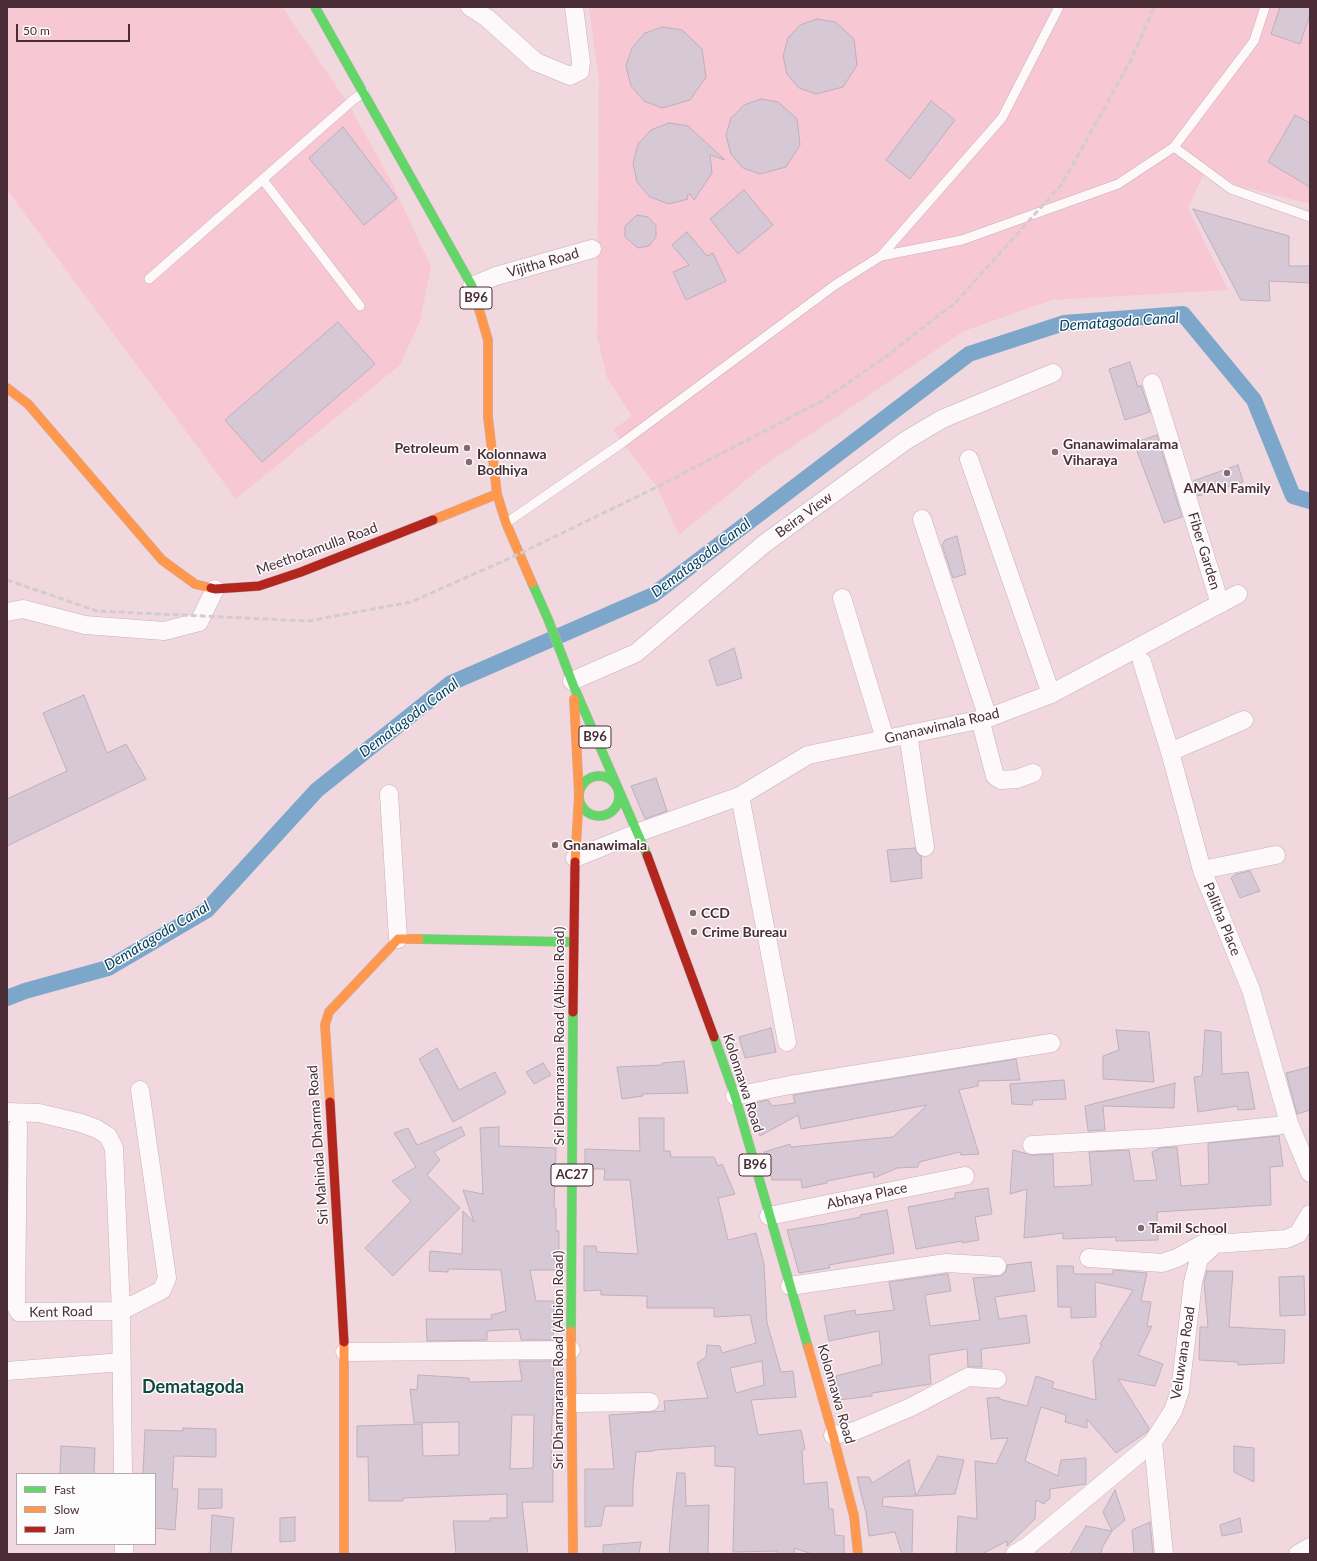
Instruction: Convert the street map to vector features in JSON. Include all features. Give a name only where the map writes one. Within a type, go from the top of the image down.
[{"type":"main road","name":"B96","points":[[315,7],[472,286],[488,340],[488,417],[497,494],[506,523],[548,619],[573,684]]},
{"type":"main road","name":"Meethotamulla Road","points":[[7,388],[28,404],[162,560],[194,584],[215,590],[259,586],[301,572],[497,494]]},
{"type":"main road","name":"Kolonnawa Road","points":[[573,684],[649,859],[735,1096],[833,1435],[854,1516],[858,1554]]},
{"type":"main road","name":"Sri Dharmarama Road (Albion Road)","points":[[573,684],[579,795],[574,942],[571,1350],[573,1554]]},
{"type":"main road","points":[[594,775],[608,777],[618,786],[619,800],[617,806],[607,815],[594,816],[582,808],[579,795],[580,788],[583,782],[594,775]]},
{"type":"main road","points":[[398,939],[574,942]]},
{"type":"main road","name":"Sri Mahinda Dharma Road","points":[[344,1554],[346,1352],[325,1025],[329,1012],[398,939]]},
{"type":"street","points":[[470,7],[487,18],[536,62],[570,76],[580,71],[581,62],[574,7]]},
{"type":"street","name":"Vijitha Road","points":[[472,286],[496,276],[592,249]]},
{"type":"street","name":"Beira View","points":[[573,684],[636,653],[764,544],[905,441],[942,419],[1053,373]]},
{"type":"street","name":"Fiber Garden","points":[[1152,382],[1220,604]]},
{"type":"street","points":[[969,459],[1052,694]]},
{"type":"street","points":[[922,519],[984,719],[995,776],[1001,780],[1016,779],[1033,773]]},
{"type":"street","points":[[7,612],[23,609],[85,625],[164,631],[199,622],[215,590]]},
{"type":"street","name":"Gnanawimala Road","points":[[576,858],[637,833],[740,796],[808,755],[984,719],[1052,694],[1238,594]]},
{"type":"street","points":[[842,598],[885,739]]},
{"type":"street","name":"Palitha Place","points":[[1142,662],[1170,752],[1202,870],[1251,990],[1289,1123],[1310,1173]]},
{"type":"street","points":[[1170,752],[1244,720]]},
{"type":"street","points":[[908,734],[925,847]]},
{"type":"street","points":[[389,794],[398,939]]},
{"type":"street","points":[[740,796],[787,1042]]},
{"type":"street","points":[[1202,870],[1276,855]]},
{"type":"street","points":[[735,1096],[798,1083],[1051,1043]]},
{"type":"street","name":"Kent Road","points":[[18,1126],[16,1306],[19,1312],[121,1311],[162,1290],[167,1278],[140,1090]]},
{"type":"street","points":[[7,1112],[39,1113],[81,1123],[97,1129],[108,1136],[114,1148],[121,1311],[123,1473]]},
{"type":"street","points":[[1032,1145],[1158,1138],[1276,1126],[1289,1123]]},
{"type":"street","name":"Abhaya Place","points":[[769,1216],[965,1176]]},
{"type":"street","points":[[1089,1258],[1162,1263],[1177,1258],[1204,1244],[1286,1239],[1298,1234],[1310,1214]]},
{"type":"street","name":"Veluwana Road","points":[[1015,1554],[1028,1546],[1153,1442],[1173,1410],[1180,1391],[1193,1282],[1199,1260],[1215,1244]]},
{"type":"street","points":[[790,1286],[946,1263],[997,1266]]},
{"type":"street","points":[[346,1352],[571,1350]]},
{"type":"street","points":[[7,1371],[122,1362]]},
{"type":"street","points":[[833,1435],[855,1431],[911,1407],[968,1377],[997,1379]]},
{"type":"street","points":[[572,1403],[650,1402]]},
{"type":"street","points":[[1153,1442],[1164,1554]]},
{"type":"street","points":[[1298,1554],[1310,1547]]},
{"type":"lane","points":[[506,523],[622,443],[835,285],[881,256],[1002,118],[1059,7]]},
{"type":"lane","points":[[881,256],[962,240],[1118,184],[1174,148],[1254,41],[1265,7]]},
{"type":"lane","points":[[149,279],[364,92]]},
{"type":"lane","points":[[1174,148],[1231,189],[1310,217]]},
{"type":"lane","points":[[263,180],[360,306]]},
{"type":"shaded area","points":[[7,7],[282,7],[348,103],[393,185],[431,267],[420,321],[400,365],[236,499],[7,190]]},
{"type":"shaded area","points":[[589,7],[1310,7],[1310,204],[1238,186],[1207,167],[1188,208],[1228,290],[1052,300],[964,331],[762,467],[679,535],[657,487],[613,430],[632,416],[607,378],[597,336],[599,81]]},
{"type":"building","points":[[1280,7],[1310,7],[1310,14],[1300,44],[1271,34]]},
{"type":"building","points":[[817,19],[835,22],[854,39],[857,65],[843,87],[816,94],[799,88],[787,74],[783,56],[788,38],[800,25]]},
{"type":"building","points":[[663,27],[682,30],[702,49],[706,77],[690,100],[662,108],[644,101],[631,86],[626,66],[632,48],[645,33]]},
{"type":"building","points":[[761,99],[778,102],[797,119],[800,145],[786,167],[760,174],[743,168],[731,154],[726,135],[731,118],[744,105]]},
{"type":"building","points":[[931,101],[955,120],[910,179],[886,160]]},
{"type":"building","points":[[1295,115],[1310,123],[1310,187],[1268,162]]},
{"type":"building","points":[[669,123],[688,126],[725,160],[710,155],[712,173],[694,200],[690,194],[687,196],[688,199],[669,204],[650,197],[637,182],[633,163],[638,144],[651,130]]},
{"type":"building","points":[[343,127],[397,198],[364,225],[309,158]]},
{"type":"building","points":[[744,190],[773,225],[738,254],[710,219]]},
{"type":"building","points":[[1193,209],[1289,236],[1289,266],[1310,266],[1310,283],[1269,281],[1270,301],[1241,300]]},
{"type":"building","points":[[637,215],[648,217],[656,225],[656,237],[649,246],[638,248],[625,237],[625,226]]},
{"type":"building","points":[[687,232],[707,256],[713,253],[726,281],[686,300],[673,272],[689,265],[672,245]]},
{"type":"building","points":[[338,322],[375,364],[262,462],[225,420]]},
{"type":"building","points":[[1130,362],[1138,387],[1141,385],[1150,412],[1125,420],[1109,369]]},
{"type":"building","points":[[1157,435],[1182,517],[1164,523],[1134,443]]},
{"type":"building","name":"AMAN Family","points":[[1238,465],[1243,482],[1198,496],[1193,481]]},
{"type":"building","points":[[957,536],[966,574],[953,578],[942,545],[945,540]]},
{"type":"building","points":[[734,648],[742,678],[717,686],[709,660]]},
{"type":"building","points":[[84,695],[107,753],[126,744],[146,779],[7,846],[7,799],[67,771],[43,713]]},
{"type":"building","points":[[656,778],[667,811],[645,819],[631,786]]},
{"type":"building","points":[[915,848],[917,853],[921,856],[922,878],[891,882],[887,850]]},
{"type":"building","points":[[1250,871],[1260,891],[1240,898],[1231,878],[1236,874]]},
{"type":"building","points":[[771,1028],[776,1052],[745,1058],[739,1037]]},
{"type":"building","points":[[1116,1030],[1149,1032],[1154,1082],[1103,1079],[1103,1056],[1119,1050]]},
{"type":"building","points":[[1205,1030],[1221,1032],[1222,1074],[1248,1072],[1255,1109],[1238,1110],[1237,1106],[1198,1112],[1194,1077],[1202,1076]]},
{"type":"building","points":[[437,1048],[459,1090],[495,1072],[506,1093],[453,1122],[419,1059]]},
{"type":"building","points":[[1016,1059],[1020,1080],[978,1081],[978,1086],[959,1090],[979,1154],[961,1155],[960,1152],[919,1162],[918,1167],[897,1168],[874,1178],[873,1172],[827,1181],[827,1183],[802,1188],[801,1180],[772,1180],[764,1152],[790,1144],[791,1147],[893,1137],[927,1105],[801,1129],[798,1115],[760,1136],[750,1104],[768,1100],[772,1106],[795,1103],[793,1095]]},
{"type":"building","points":[[684,1061],[688,1093],[642,1094],[643,1096],[622,1099],[617,1067],[662,1065],[662,1063]]},
{"type":"building","points":[[543,1063],[551,1075],[534,1084],[526,1072]]},
{"type":"building","points":[[1310,1067],[1310,1110],[1297,1114],[1286,1073]]},
{"type":"building","points":[[1064,1080],[1066,1099],[1033,1100],[1032,1105],[1012,1104],[1010,1084]]},
{"type":"building","points":[[1175,1083],[1174,1108],[1103,1106],[1105,1130],[1088,1131],[1085,1106]]},
{"type":"building","points":[[639,1118],[664,1118],[664,1151],[670,1151],[671,1157],[714,1157],[718,1166],[722,1164],[735,1194],[718,1198],[728,1240],[756,1233],[764,1264],[767,1323],[781,1372],[793,1371],[796,1397],[751,1400],[758,1435],[801,1430],[805,1449],[802,1450],[804,1484],[827,1482],[829,1509],[833,1509],[835,1535],[844,1536],[844,1554],[812,1554],[794,1548],[795,1554],[777,1554],[778,1551],[733,1552],[735,1467],[715,1466],[715,1446],[636,1452],[633,1506],[605,1506],[601,1526],[585,1527],[585,1469],[614,1469],[609,1415],[665,1411],[664,1401],[708,1398],[697,1363],[706,1357],[707,1345],[720,1346],[722,1353],[756,1343],[750,1315],[714,1317],[714,1308],[647,1308],[647,1296],[601,1295],[601,1290],[584,1291],[584,1246],[596,1246],[597,1252],[638,1254],[630,1180],[604,1180],[605,1169],[585,1169],[585,1149],[640,1151]],"holes":[[[762,1361],[764,1385],[736,1393],[730,1368]]]},
{"type":"building","points":[[461,1127],[465,1135],[434,1152],[440,1160],[427,1175],[460,1208],[393,1276],[365,1248],[411,1201],[392,1181],[416,1167],[394,1133],[408,1128],[417,1145]]},
{"type":"building","points":[[499,1127],[499,1146],[556,1148],[554,1208],[556,1208],[556,1231],[559,1231],[559,1270],[530,1270],[536,1301],[554,1301],[553,1340],[521,1340],[519,1329],[487,1331],[487,1340],[427,1341],[426,1319],[492,1319],[491,1315],[506,1311],[501,1270],[448,1269],[448,1272],[429,1271],[430,1251],[462,1254],[463,1211],[474,1222],[463,1190],[483,1194],[480,1128]]},
{"type":"building","points":[[1279,1136],[1283,1166],[1270,1167],[1271,1205],[1157,1212],[1158,1240],[1116,1241],[1116,1237],[1063,1239],[1063,1233],[1024,1238],[1027,1189],[1010,1194],[1013,1150],[1032,1155],[1053,1154],[1054,1187],[1092,1185],[1089,1152],[1129,1150],[1134,1181],[1157,1180],[1152,1152],[1160,1148],[1177,1147],[1181,1186],[1209,1184],[1208,1143]]},
{"type":"building","points":[[988,1188],[992,1214],[975,1217],[979,1240],[962,1243],[962,1241],[916,1249],[908,1207],[955,1198],[955,1193]]},
{"type":"building","points":[[887,1210],[894,1253],[829,1265],[830,1268],[799,1273],[787,1230],[861,1217],[860,1215]]},
{"type":"building","points":[[1031,1262],[1035,1291],[995,1297],[999,1319],[1026,1315],[1030,1343],[981,1349],[982,1367],[968,1367],[967,1349],[929,1355],[931,1384],[872,1393],[872,1396],[839,1400],[836,1376],[882,1364],[879,1331],[829,1341],[824,1316],[855,1310],[856,1315],[894,1310],[889,1282],[948,1274],[951,1291],[925,1295],[930,1326],[980,1320],[973,1278],[1001,1276],[1006,1271],[1007,1265]]},
{"type":"building","points":[[1057,1266],[1073,1266],[1074,1274],[1113,1274],[1113,1270],[1147,1273],[1141,1301],[1151,1302],[1147,1327],[1152,1326],[1138,1355],[1163,1364],[1155,1386],[1118,1379],[1149,1428],[1147,1432],[1116,1453],[1087,1419],[1087,1428],[1065,1422],[1066,1415],[1041,1407],[1025,1461],[1058,1476],[1061,1460],[1086,1458],[1086,1484],[1050,1489],[1050,1498],[1044,1504],[1036,1500],[1035,1519],[1007,1546],[1007,1541],[982,1554],[956,1554],[958,1516],[977,1519],[975,1461],[996,1464],[1008,1438],[991,1439],[987,1398],[999,1397],[999,1399],[1027,1406],[1036,1376],[1054,1382],[1052,1388],[1096,1400],[1093,1360],[1102,1345],[1100,1344],[1133,1290],[1095,1282],[1096,1317],[1071,1318],[1071,1307],[1058,1307]]},
{"type":"building","points":[[1207,1271],[1233,1271],[1229,1327],[1285,1330],[1284,1363],[1238,1365],[1238,1362],[1199,1360],[1200,1327],[1208,1327],[1204,1282]]},
{"type":"building","points":[[1304,1276],[1305,1315],[1280,1316],[1279,1277]]},
{"type":"building","points":[[519,1361],[553,1361],[554,1378],[558,1378],[558,1398],[553,1398],[552,1415],[551,1468],[553,1468],[553,1502],[522,1502],[528,1554],[456,1554],[453,1521],[490,1521],[490,1518],[507,1518],[507,1494],[403,1498],[403,1501],[369,1501],[368,1457],[357,1457],[357,1426],[422,1424],[423,1456],[459,1455],[459,1422],[414,1423],[410,1389],[417,1390],[418,1375],[469,1378],[469,1382],[522,1381]],"holes":[[[512,1415],[534,1415],[533,1468],[510,1469]]]},
{"type":"building","points":[[183,1428],[216,1429],[216,1457],[174,1456],[172,1489],[178,1489],[175,1530],[156,1528],[156,1473],[143,1473],[145,1430],[183,1431]]},
{"type":"building","points":[[61,1446],[95,1448],[94,1473],[60,1473]]},
{"type":"building","points":[[1234,1446],[1254,1448],[1254,1482],[1234,1472]]},
{"type":"building","points":[[938,1456],[964,1460],[955,1494],[916,1496]]},
{"type":"building","points":[[909,1460],[916,1496],[883,1497],[882,1506],[913,1510],[912,1554],[902,1554],[895,1532],[869,1536],[866,1513],[857,1477],[869,1477],[872,1483]]},
{"type":"building","points":[[677,1473],[685,1473],[686,1506],[709,1505],[708,1554],[669,1554]]},
{"type":"building","points":[[199,1489],[222,1489],[222,1508],[198,1509]]},
{"type":"building","points":[[1115,1490],[1125,1520],[1112,1531],[1103,1512]]},
{"type":"building","points":[[212,1515],[234,1518],[231,1554],[210,1554]]},
{"type":"building","points":[[295,1517],[295,1541],[280,1542],[280,1518]]},
{"type":"building","points":[[1240,1518],[1242,1532],[1222,1536],[1220,1525]]},
{"type":"building","points":[[1150,1522],[1153,1554],[1134,1554],[1132,1530]]},
{"type":"building","points":[[1086,1526],[1112,1531],[1102,1548],[1101,1554],[1070,1554]]},
{"type":"building","points":[[641,1542],[639,1554],[603,1554],[603,1545]]},
{"type":"waterway","name":"Dematagoda Canal","points":[[7,998],[25,991],[108,968],[207,910],[317,790],[451,683],[653,595],[969,354],[1064,323],[1183,314],[1254,400],[1293,496],[1310,501]]},
{"type":"railway","points":[[7,580],[97,611],[308,621],[411,602],[519,554],[657,487],[820,402],[884,358],[956,302],[1062,184],[1132,58],[1154,7]]},
{"type":"traffic: fast","points":[[315,7],[472,286],[476,299]]},
{"type":"traffic: fast","points":[[532,583],[548,619],[574,687],[647,855]]},
{"type":"traffic: fast","points":[[603,776],[610,779],[616,785],[619,796],[618,804],[610,813],[603,816],[595,816],[588,813],[580,804],[579,792],[582,785],[591,777],[603,776]]},
{"type":"traffic: fast","points":[[419,939],[574,942]]},
{"type":"traffic: fast","points":[[571,1331],[573,1012]]},
{"type":"traffic: fast","points":[[714,1037],[735,1096],[808,1347]]},
{"type":"traffic: slow","points":[[476,299],[488,340],[488,417],[497,494],[506,523],[532,583]]},
{"type":"traffic: slow","points":[[7,388],[28,404],[162,560],[195,584],[211,588]]},
{"type":"traffic: slow","points":[[433,520],[497,494]]},
{"type":"traffic: slow","points":[[574,699],[579,795],[575,862]]},
{"type":"traffic: slow","points":[[330,1102],[325,1025],[329,1012],[398,939],[419,939]]},
{"type":"traffic: slow","points":[[571,1331],[573,1554]]},
{"type":"traffic: slow","points":[[344,1342],[344,1554]]},
{"type":"traffic: slow","points":[[808,1347],[854,1516],[858,1554]]},
{"type":"traffic: jam","points":[[211,588],[259,586],[301,572],[433,520]]},
{"type":"traffic: jam","points":[[647,855],[714,1037]]},
{"type":"traffic: jam","points":[[573,1012],[575,862]]},
{"type":"traffic: jam","points":[[330,1102],[344,1342]]},
{"type":"place","name":"Petroleum","points":[[467,448]]},
{"type":"place","name":"Gnanawimalarama Viharaya","points":[[1055,452]]},
{"type":"place","name":"Kolonnawa Bodhiya","points":[[469,462]]},
{"type":"place","name":"AMAN Family","points":[[1227,473]]},
{"type":"place","name":"Gnanawimala","points":[[555,845]]},
{"type":"place","name":"CCD","points":[[693,913]]},
{"type":"place","name":"Crime Bureau","points":[[694,932]]},
{"type":"place","name":"Tamil School","points":[[1141,1228]]},
{"type":"district","name":"Dematagoda","points":[[193,1387]]}]
